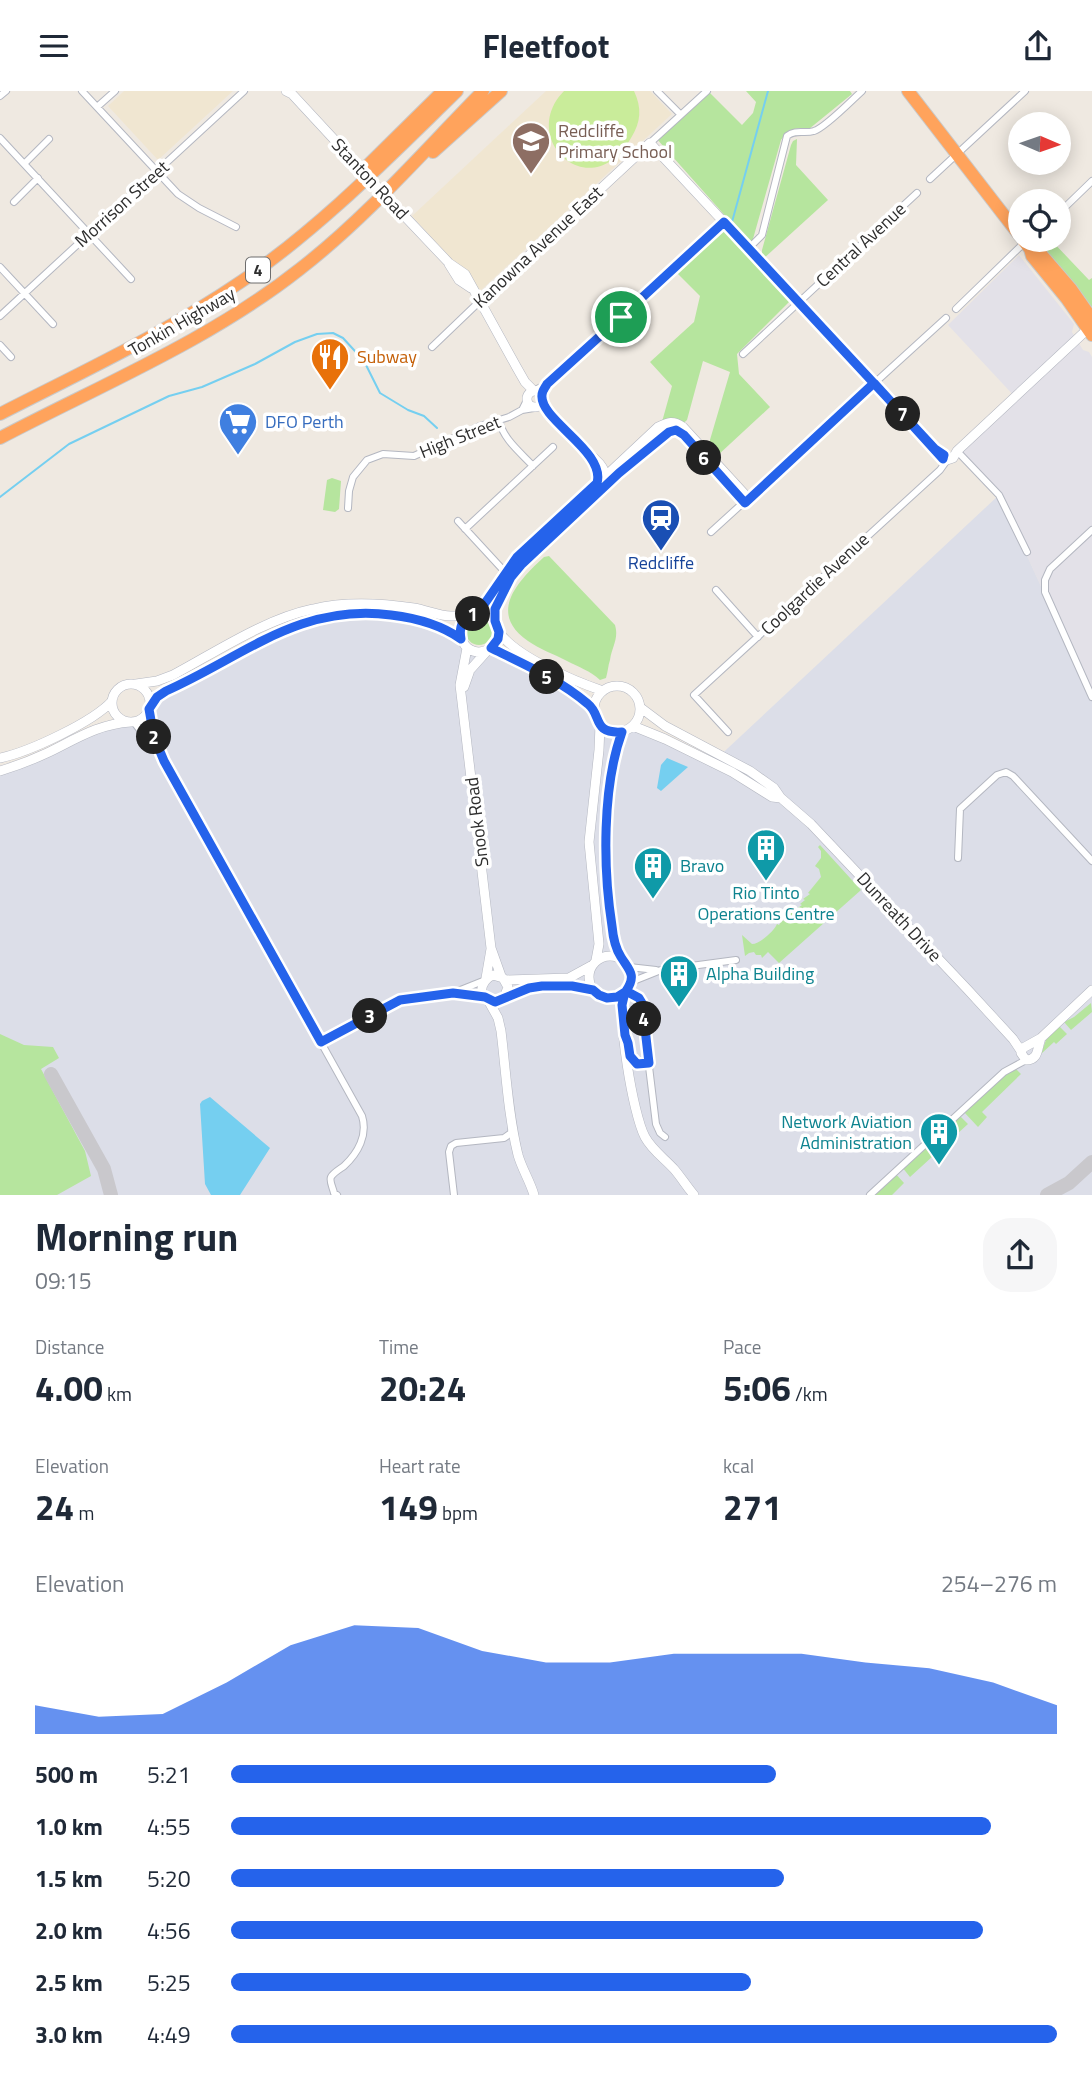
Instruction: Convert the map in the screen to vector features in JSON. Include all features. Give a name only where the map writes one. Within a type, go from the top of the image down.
[{"type":"highway","name":"Tonkin Highway","points":[[0,414],[195,313],[244,281],[341,202],[444,97],[456,91]]},
{"type":"highway","name":"Tonkin Highway","points":[[0,440],[186,343],[300,269],[359,217],[483,91]]},
{"type":"highway","name":"4","points":[[359,217],[501,91]]},
{"type":"highway","points":[[910,91],[956,155],[1008,219]]},
{"type":"highway","points":[[1030,252],[1091,329]]},
{"type":"main road","name":"Stanton Road","points":[[289,92],[449,263],[459,280],[471,288],[535,398],[603,473]]},
{"type":"main road","points":[[650,143],[939,456],[945,458]]},
{"type":"main road","name":"Kanowna Avenue East","points":[[480,301],[650,143]]},
{"type":"main road","name":"Coolgardie Avenue","points":[[945,458],[953,458],[957,451],[1091,329]]},
{"type":"main road","points":[[603,473],[625,458],[658,427],[673,422],[683,427],[747,501]]},
{"type":"main road","points":[[603,691],[577,682],[506,642],[495,621],[495,609],[511,577],[597,490],[659,437],[669,432],[676,430],[684,435],[747,501]]},
{"type":"main road","points":[[603,473],[619,473]]},
{"type":"main road","points":[[461,639],[460,627],[467,617],[475,613],[517,557],[605,483],[603,473]]},
{"type":"main road","points":[[0,758],[24,751],[97,714],[112,701],[123,685],[157,681],[173,675],[268,625],[312,609],[349,603],[397,605],[450,616],[487,614],[495,621]]},
{"type":"main road","points":[[0,771],[45,754],[100,726],[142,718],[157,697],[166,691],[284,629],[338,614],[360,612],[407,617],[449,631],[461,639],[467,648],[477,652],[489,649],[498,639],[499,632]]},
{"type":"main road","name":"Snook Road","points":[[467,648],[461,678],[462,696],[491,948],[503,978]]},
{"type":"main road","points":[[489,649],[578,695],[594,708]]},
{"type":"main road","name":"Snook Road","points":[[462,696],[470,670],[489,649]]},
{"type":"main road","points":[[136,684],[146,691],[149,697],[148,710]]},
{"type":"main road","points":[[612,686],[624,687],[636,696],[640,708],[638,721],[622,732],[614,733],[600,726],[594,708],[603,691],[612,686]]},
{"type":"main road","points":[[112,701],[119,717],[132,722]]},
{"type":"main road","name":"Dunreath Drive","points":[[640,708],[665,726],[750,771],[774,788],[1027,1051]]},
{"type":"main road","points":[[593,990],[589,978],[599,944],[589,842],[600,726]]},
{"type":"main road","name":"Dunreath Drive","points":[[633,726],[732,772],[772,797],[781,798]]},
{"type":"main road","points":[[622,732],[612,774],[606,860],[614,941],[621,959],[629,967],[622,1005],[631,1087],[641,1130],[650,1145],[694,1195]]},
{"type":"main road","name":"Snook Road","points":[[485,979],[491,948]]},
{"type":"main road","points":[[532,1190],[519,1158],[512,1125],[498,1018],[481,989],[485,979],[493,975],[503,978],[569,978],[582,973],[608,955],[621,959]]},
{"type":"main road","points":[[503,978],[508,991],[504,998]]},
{"type":"main road","points":[[486,999],[495,1002],[529,988],[542,986],[566,985],[593,990],[607,998],[617,997],[627,988]]},
{"type":"main road","points":[[1027,1051],[1092,990]]},
{"type":"main road","points":[[625,1035],[633,1061],[649,1063]]},
{"type":"street","points":[[0,96],[6,91]]},
{"type":"street","points":[[82,91],[157,172],[188,201],[236,227]]},
{"type":"street","points":[[97,107],[115,91]]},
{"type":"street","name":"Morrison Street","points":[[0,316],[244,91]]},
{"type":"street","points":[[657,91],[681,115]]},
{"type":"street","name":"Kanowna Avenue East","points":[[650,143],[707,91]]},
{"type":"street","points":[[749,249],[762,235],[787,136],[793,132],[818,130],[862,91]]},
{"type":"street","points":[[930,179],[1025,91]]},
{"type":"street","points":[[0,138],[131,279]]},
{"type":"street","points":[[24,164],[49,139]]},
{"type":"street","points":[[13,202],[38,178]]},
{"type":"street","points":[[1071,201],[1092,181]]},
{"type":"street","name":"Central Avenue","points":[[743,354],[917,193]]},
{"type":"street","name":"High Street","points":[[348,508],[353,477],[367,460],[383,454],[414,456],[522,410],[724,222]]},
{"type":"street","points":[[956,309],[1015,252]]},
{"type":"street","points":[[0,267],[53,324]]},
{"type":"street","name":"Kanowna Avenue East","points":[[432,347],[480,301]]},
{"type":"street","points":[[711,533],[946,318]]},
{"type":"street","points":[[0,345],[11,356]]},
{"type":"street","points":[[499,420],[506,436],[533,465]]},
{"type":"street","points":[[465,529],[552,447]]},
{"type":"street","points":[[957,451],[999,495],[1027,552]]},
{"type":"street","name":"Coolgardie Avenue","points":[[729,732],[694,695],[943,466],[945,458]]},
{"type":"street","points":[[458,521],[505,572]]},
{"type":"street","points":[[1092,530],[1054,565],[1046,577],[1045,586],[1092,697]]},
{"type":"street","points":[[716,590],[758,637]]},
{"type":"street","points":[[148,710],[154,737],[164,761],[362,1116],[364,1137],[349,1161],[331,1175],[330,1180],[337,1195]]},
{"type":"street","points":[[132,722],[164,761]]},
{"type":"street","points":[[958,858],[962,805],[997,775],[1006,772],[1013,776],[1092,861]]},
{"type":"street","points":[[629,967],[661,970],[736,960]]},
{"type":"street","points":[[661,970],[627,988],[640,999],[656,1124],[665,1137]]},
{"type":"street","points":[[321,1042],[400,1000],[453,993],[485,979]]},
{"type":"street","points":[[453,993],[486,999]]},
{"type":"street","points":[[870,1195],[1027,1051]]},
{"type":"street","points":[[454,1195],[449,1152],[451,1146],[456,1143],[504,1138],[512,1125]]},
{"type":"shaded area","points":[[124,91],[233,91],[158,160],[108,106]]},
{"type":"shaded area","name":"Redcliffe Primary School","points":[[546,91],[650,91],[672,114],[480,291],[412,216]]},
{"type":"shaded area","points":[[1019,255],[1074,324],[1072,332],[1083,350],[1089,352],[1092,357],[1092,697],[999,495],[956,453],[1016,398],[948,325]]},
{"type":"shaded area","points":[[999,495],[1092,697],[1092,1195],[0,1195],[0,771],[100,726],[142,718],[157,697],[284,629],[360,612],[449,631],[465,648],[489,648],[594,708],[596,721],[606,730],[622,732],[633,726],[713,762]]},
{"type":"green space","points":[[564,91],[634,91],[639,109],[637,126],[615,158],[597,167],[580,167],[565,159],[554,145],[549,128],[552,110]]},
{"type":"green space","points":[[746,91],[850,91],[852,94],[809,129],[793,130],[781,140],[749,253],[790,301],[737,354],[739,374],[770,407],[717,456],[707,450],[730,372],[703,361],[687,420],[665,440],[659,439],[663,432],[660,429],[672,386],[650,362],[694,322],[700,296],[674,270],[728,219],[656,138],[710,93],[742,125],[753,113],[756,102]]},
{"type":"green space","points":[[797,139],[796,165],[828,200],[762,260],[762,250],[791,145]]},
{"type":"green space","points":[[1046,252],[1062,252],[1089,280],[1092,278],[1092,307]]},
{"type":"green space","points":[[332,478],[341,481],[339,509],[335,512],[323,510],[327,480]]},
{"type":"green space","points":[[549,556],[615,625],[616,639],[606,678],[600,680],[584,669],[532,644],[516,630],[510,619],[508,608],[517,587],[534,566]]},
{"type":"green space","points":[[479,619],[488,623],[492,632],[488,641],[479,645],[470,641],[466,632],[470,623]]},
{"type":"green space","points":[[820,845],[861,890],[779,963],[768,952],[762,958],[754,952],[745,956],[742,935],[752,944],[759,942],[777,924],[785,921],[789,915],[786,910],[790,906],[795,910],[810,894],[808,893],[821,877],[815,866],[821,858],[818,847]]},
{"type":"green space","points":[[1091,1003],[1092,1012],[1071,1030],[1064,1022]]},
{"type":"green space","points":[[1059,1026],[1067,1034],[1041,1054],[1046,1040]]},
{"type":"green space","points":[[0,1034],[24,1045],[53,1047],[59,1058],[41,1069],[85,1151],[91,1176],[57,1195],[0,1195]]},
{"type":"green space","points":[[1015,1068],[1021,1074],[982,1112],[987,1117],[978,1127],[963,1111]]},
{"type":"green space","points":[[959,1115],[968,1124],[910,1177],[902,1167]]},
{"type":"green space","points":[[894,1172],[904,1183],[892,1195],[873,1195]]},
{"type":"water","points":[[667,758],[688,767],[661,791],[657,788],[661,765]]},
{"type":"water","points":[[210,1097],[270,1148],[240,1195],[211,1195],[205,1184],[200,1104]]},
{"type":"waterway","points":[[732,222],[768,91]]},
{"type":"waterway","points":[[0,497],[69,444],[169,396],[202,387],[317,334],[333,333],[343,338],[364,361],[380,393],[424,416],[437,428]]},
{"type":"taxiway","points":[[51,1074],[104,1169],[111,1195]]},
{"type":"taxiway","points":[[1047,1195],[1069,1183],[1092,1162]]},
{"type":"place","name":"Redcliffe Primary School","points":[[531,175]]},
{"type":"place","name":"Subway","points":[[330,391]]},
{"type":"place","name":"DFO Perth","points":[[238,456]]},
{"type":"place","name":"Redcliffe","points":[[661,552]]},
{"type":"place","name":"Rio Tinto Operations Centre","points":[[766,882]]},
{"type":"place","name":"Bravo","points":[[653,900]]},
{"type":"place","name":"Alpha Building","points":[[679,1008]]},
{"type":"place","name":"Network Aviation Administration","points":[[939,1166]]},
{"type":"route","points":[[621,317],[547,384],[542,395],[543,403],[552,416],[587,453],[598,472],[597,483],[517,557],[483,606],[463,622],[460,627],[461,639],[425,621],[378,613],[338,614],[315,619],[284,629],[166,691],[157,697],[148,711],[154,737],[164,761],[321,1042],[400,1000],[453,993],[485,997],[495,1002],[535,987],[566,985],[593,990],[607,998],[617,997],[625,992],[622,1010],[630,1056],[637,1064],[649,1063],[642,1003],[639,998],[626,991],[631,982],[631,972],[621,959],[614,941],[609,899],[607,823],[617,746],[622,732],[614,733],[600,726],[594,715],[594,708],[578,695],[491,648],[498,639],[495,609],[499,599],[521,565],[659,437],[669,432],[676,430],[684,435],[745,503],[874,383],[943,459],[944,455],[935,449],[874,383],[724,222],[621,317]]}]
